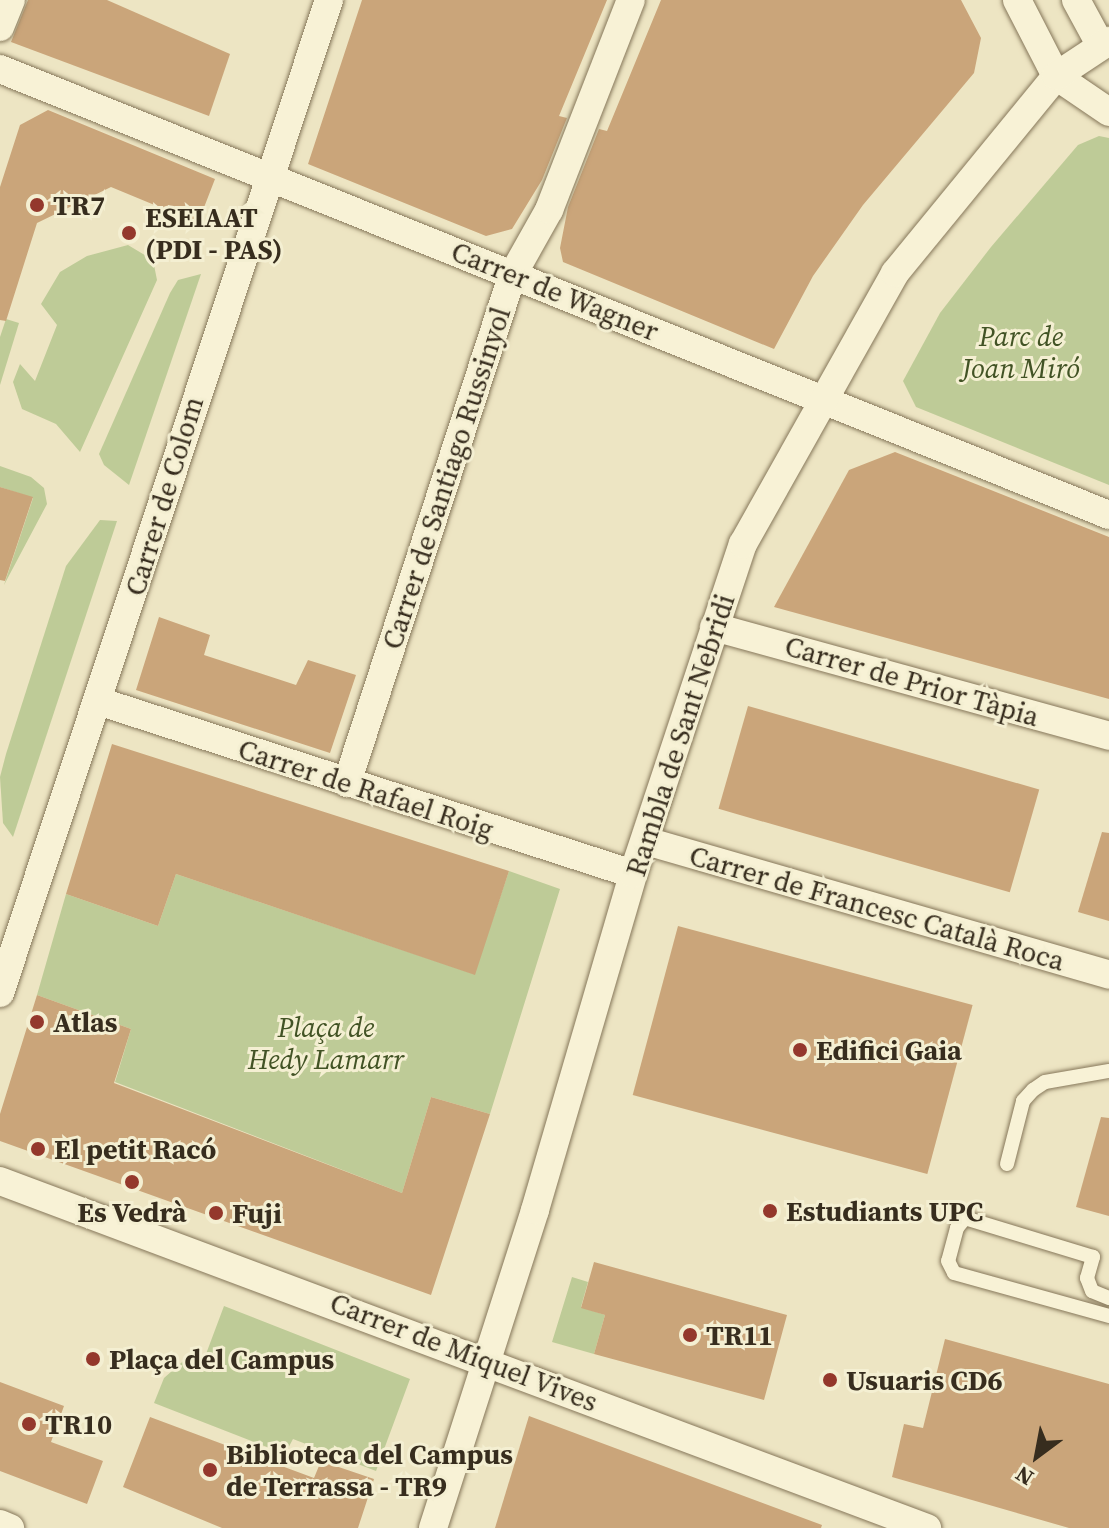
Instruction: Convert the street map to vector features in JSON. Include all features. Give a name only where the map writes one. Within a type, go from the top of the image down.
[{"type":"street","points":[[0,27],[11,0]]},
{"type":"street","name":"Carrer de Colom","points":[[0,993],[269,173],[329,0]]},
{"type":"street","name":"Carrer de Santiago Russinyol","points":[[347,783],[512,276],[549,210],[631,0]]},
{"type":"street","points":[[1017,0],[1056,76],[1109,112]]},
{"type":"street","points":[[1076,0],[1105,44]]},
{"type":"street","name":"Rambla de Sant Nebridi","points":[[433,1528],[484,1359],[535,1210],[633,874],[743,544],[895,273],[1056,76],[1105,44]]},
{"type":"street","name":"Carrer de Wagner","points":[[0,69],[269,173],[512,276],[1109,515]]},
{"type":"street","name":"Carrer de Prior Tàpia","points":[[714,627],[1109,736]]},
{"type":"street","name":"Carrer de Rafael Roig","points":[[98,701],[633,874]]},
{"type":"street","name":"Carrer de Francesc Català Roca","points":[[646,841],[1109,975]]},
{"type":"street","name":"Carrer de Miquel Vives","points":[[0,1181],[484,1359],[927,1528]]},
{"type":"street","points":[[0,1524],[10,1528]]},
{"type":"lane","points":[[1007,1164],[1023,1101],[1033,1090],[1045,1082],[1109,1071]]},
{"type":"lane","points":[[1109,1298],[1092,1291],[1087,1278],[1093,1257],[965,1218],[957,1228],[948,1261],[954,1273],[1109,1316]]},
{"type":"green space","name":"Parc de Joan Miró","points":[[1099,136],[1109,138],[1109,485],[916,407],[903,381],[940,313],[991,247],[1078,145]]},
{"type":"green space","points":[[128,245],[153,260],[157,280],[80,452],[56,424],[22,409],[13,382],[20,364],[35,381],[57,325],[41,304],[60,272],[87,256]]},
{"type":"green space","points":[[201,274],[129,485],[104,465],[99,454],[170,293],[178,280]]},
{"type":"green space","points":[[6,319],[19,323],[0,385],[0,337]]},
{"type":"green space","points":[[0,466],[31,477],[44,488],[47,504],[4,585],[33,498],[0,487]]},
{"type":"green space","points":[[100,520],[117,521],[13,837],[3,823],[0,777],[6,754],[66,566]]},
{"type":"green space","name":"Plaça de Hedy Lamarr","points":[[509,871],[560,889],[490,1114],[431,1097],[402,1193],[115,1082],[131,1029],[37,995],[66,894],[158,926],[176,874],[474,974]]},
{"type":"green space","points":[[572,1277],[588,1282],[581,1307],[605,1315],[594,1354],[552,1342]]},
{"type":"green space","points":[[224,1306],[410,1379],[376,1471],[293,1439],[285,1454],[154,1403],[164,1378],[189,1356],[203,1362]]},
{"type":"building","points":[[28,0],[107,0],[230,54],[209,116],[11,42]]},
{"type":"building","points":[[362,0],[607,0],[559,116],[567,118],[542,180],[512,229],[486,236],[308,164]]},
{"type":"building","points":[[661,0],[961,0],[981,38],[974,73],[863,205],[813,276],[774,349],[563,262],[560,248],[568,207],[599,129],[607,131]]},
{"type":"building","name":"TR7","points":[[48,110],[215,179],[198,223],[111,187],[37,223],[6,321],[0,320],[0,187],[20,125]]},
{"type":"building","points":[[895,452],[1109,537],[1109,699],[774,607],[849,470]]},
{"type":"building","points":[[0,487],[33,497],[5,581],[0,580]]},
{"type":"building","points":[[159,617],[210,635],[204,655],[296,685],[308,660],[356,675],[330,753],[136,690]]},
{"type":"building","points":[[748,706],[1039,790],[1010,892],[719,809]]},
{"type":"building","points":[[112,744],[509,871],[475,975],[176,874],[158,926],[66,894]]},
{"type":"building","points":[[1102,832],[1109,833],[1109,921],[1078,912]]},
{"type":"building","name":"Edifici Gaia","points":[[678,926],[973,1005],[927,1174],[633,1095]]},
{"type":"building","points":[[37,995],[131,1029],[114,1083],[402,1193],[431,1097],[490,1114],[431,1295],[0,1141],[0,1114]]},
{"type":"building","points":[[1101,1117],[1109,1118],[1109,1216],[1076,1207]]},
{"type":"building","name":"TR11","points":[[594,1262],[787,1315],[764,1400],[594,1354],[605,1315],[581,1308]]},
{"type":"building","points":[[945,1339],[1109,1384],[1109,1528],[1069,1528],[892,1477],[904,1424],[923,1428]]},
{"type":"building","name":"TR10","points":[[0,1382],[64,1406],[51,1442],[103,1461],[87,1504],[0,1471]]},
{"type":"building","points":[[529,1416],[822,1525],[821,1528],[495,1528]]},
{"type":"building","name":"Biblioteca del Campus de Terrassa - TR9","points":[[150,1417],[314,1478],[321,1461],[374,1479],[358,1528],[222,1528],[123,1487]]},
{"type":"place","name":"TR7","points":[[37,205]]},
{"type":"place","name":"ESEIAAT (PDI - PAS)","points":[[129,233]]},
{"type":"place","name":"Atlas","points":[[37,1022]]},
{"type":"place","name":"Edifici Gaia","points":[[800,1050]]},
{"type":"place","name":"El petit Racó","points":[[38,1149]]},
{"type":"place","name":"Es Vedrà","points":[[132,1182]]},
{"type":"place","name":"Estudiants UPC","points":[[770,1211]]},
{"type":"place","name":"Fuji","points":[[216,1213]]},
{"type":"place","name":"TR11","points":[[690,1335]]},
{"type":"place","name":"Plaça del Campus","points":[[93,1359]]},
{"type":"place","name":"Usuaris CD6","points":[[830,1380]]},
{"type":"place","name":"TR10","points":[[29,1424]]},
{"type":"place","name":"Biblioteca del Campus de Terrassa - TR9","points":[[210,1470]]}]
